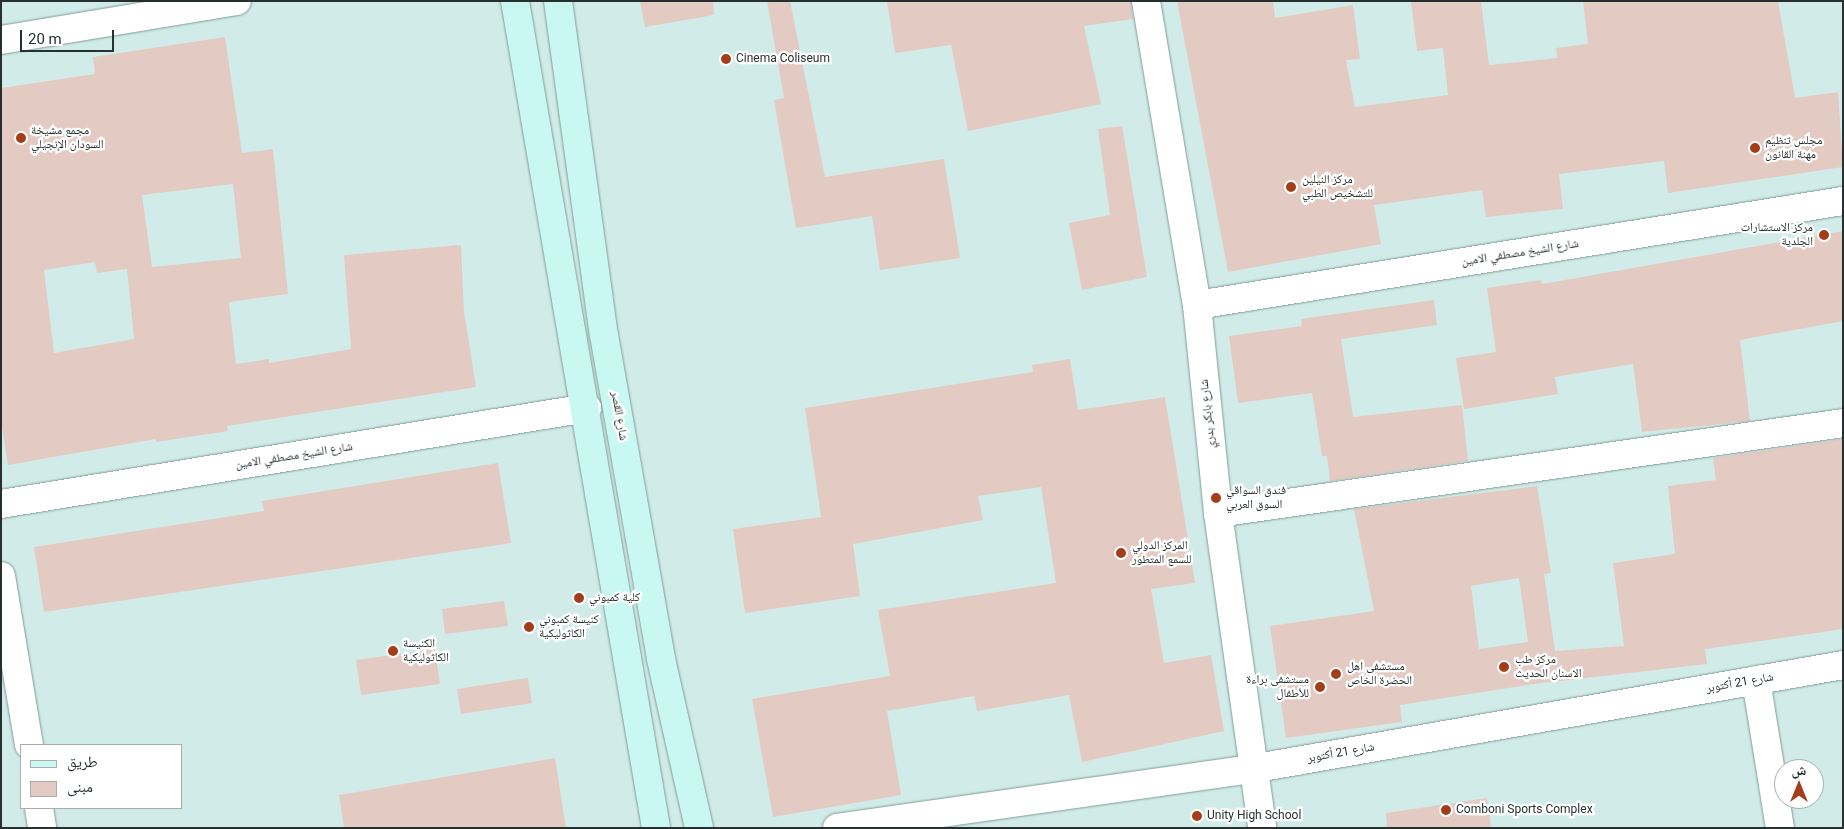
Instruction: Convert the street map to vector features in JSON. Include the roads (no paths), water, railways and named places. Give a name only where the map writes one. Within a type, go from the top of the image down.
[{"type":"main road","points":[[515,1],[587,408],[656,828]]},
{"type":"main road","name":"شارع القصر","points":[[558,1],[604,335],[661,659],[699,828]]},
{"type":"street","points":[[1,40],[237,1]]},
{"type":"street","name":"شارع بابكر بدري","points":[[1146,1],[1197,305],[1218,513],[1251,769],[1262,828]]},
{"type":"street","name":"شارع الشيخ مصطفي الامين","points":[[1197,305],[1843,201]]},
{"type":"street","name":"شارع الشيخ مصطفي الامين","points":[[1,504],[587,408]]},
{"type":"street","points":[[1218,513],[1843,423]]},
{"type":"street","points":[[1,576],[28,744]]},
{"type":"street","name":"شارع 21 أكتوبر","points":[[838,828],[1251,769],[1843,665]]},
{"type":"street","points":[[1756,680],[1780,828]]},
{"type":"street","points":[[39,809],[42,828]]},
{"type":"place","name":"Cinema Coliseum","points":[[726,59]]},
{"type":"place","name":"مجمع مشيخة السودان الإنجيلي","points":[[21,138]]},
{"type":"place","name":"مجلس تنظيم مهنة القانون","points":[[1755,148]]},
{"type":"place","name":"مركز النيلين للتشخيص الطبي","points":[[1291,187]]},
{"type":"place","name":"مركز الاستشارات الجلدية","points":[[1824,235]]},
{"type":"place","name":"فندق السواقي السوق العربي","points":[[1216,498]]},
{"type":"place","name":"المركز الدولي للسمع المتطور","points":[[1121,553]]},
{"type":"place","name":"كلية كمبوني","points":[[579,598]]},
{"type":"place","name":"كنيسة كمبوني الكاثوليكية","points":[[529,627]]},
{"type":"place","name":"الكنيسة الكاثوليكية","points":[[393,651]]},
{"type":"place","name":"مركز طب الاسنان الحديث","points":[[1504,667]]},
{"type":"place","name":"مستشفى اهل الحضرة الخاص","points":[[1336,674]]},
{"type":"place","name":"مستشفى براءة للأطفال","points":[[1320,687]]},
{"type":"place","name":"Comboni Sports Complex","points":[[1446,810]]},
{"type":"place","name":"Unity High School","points":[[1197,816]]}]
